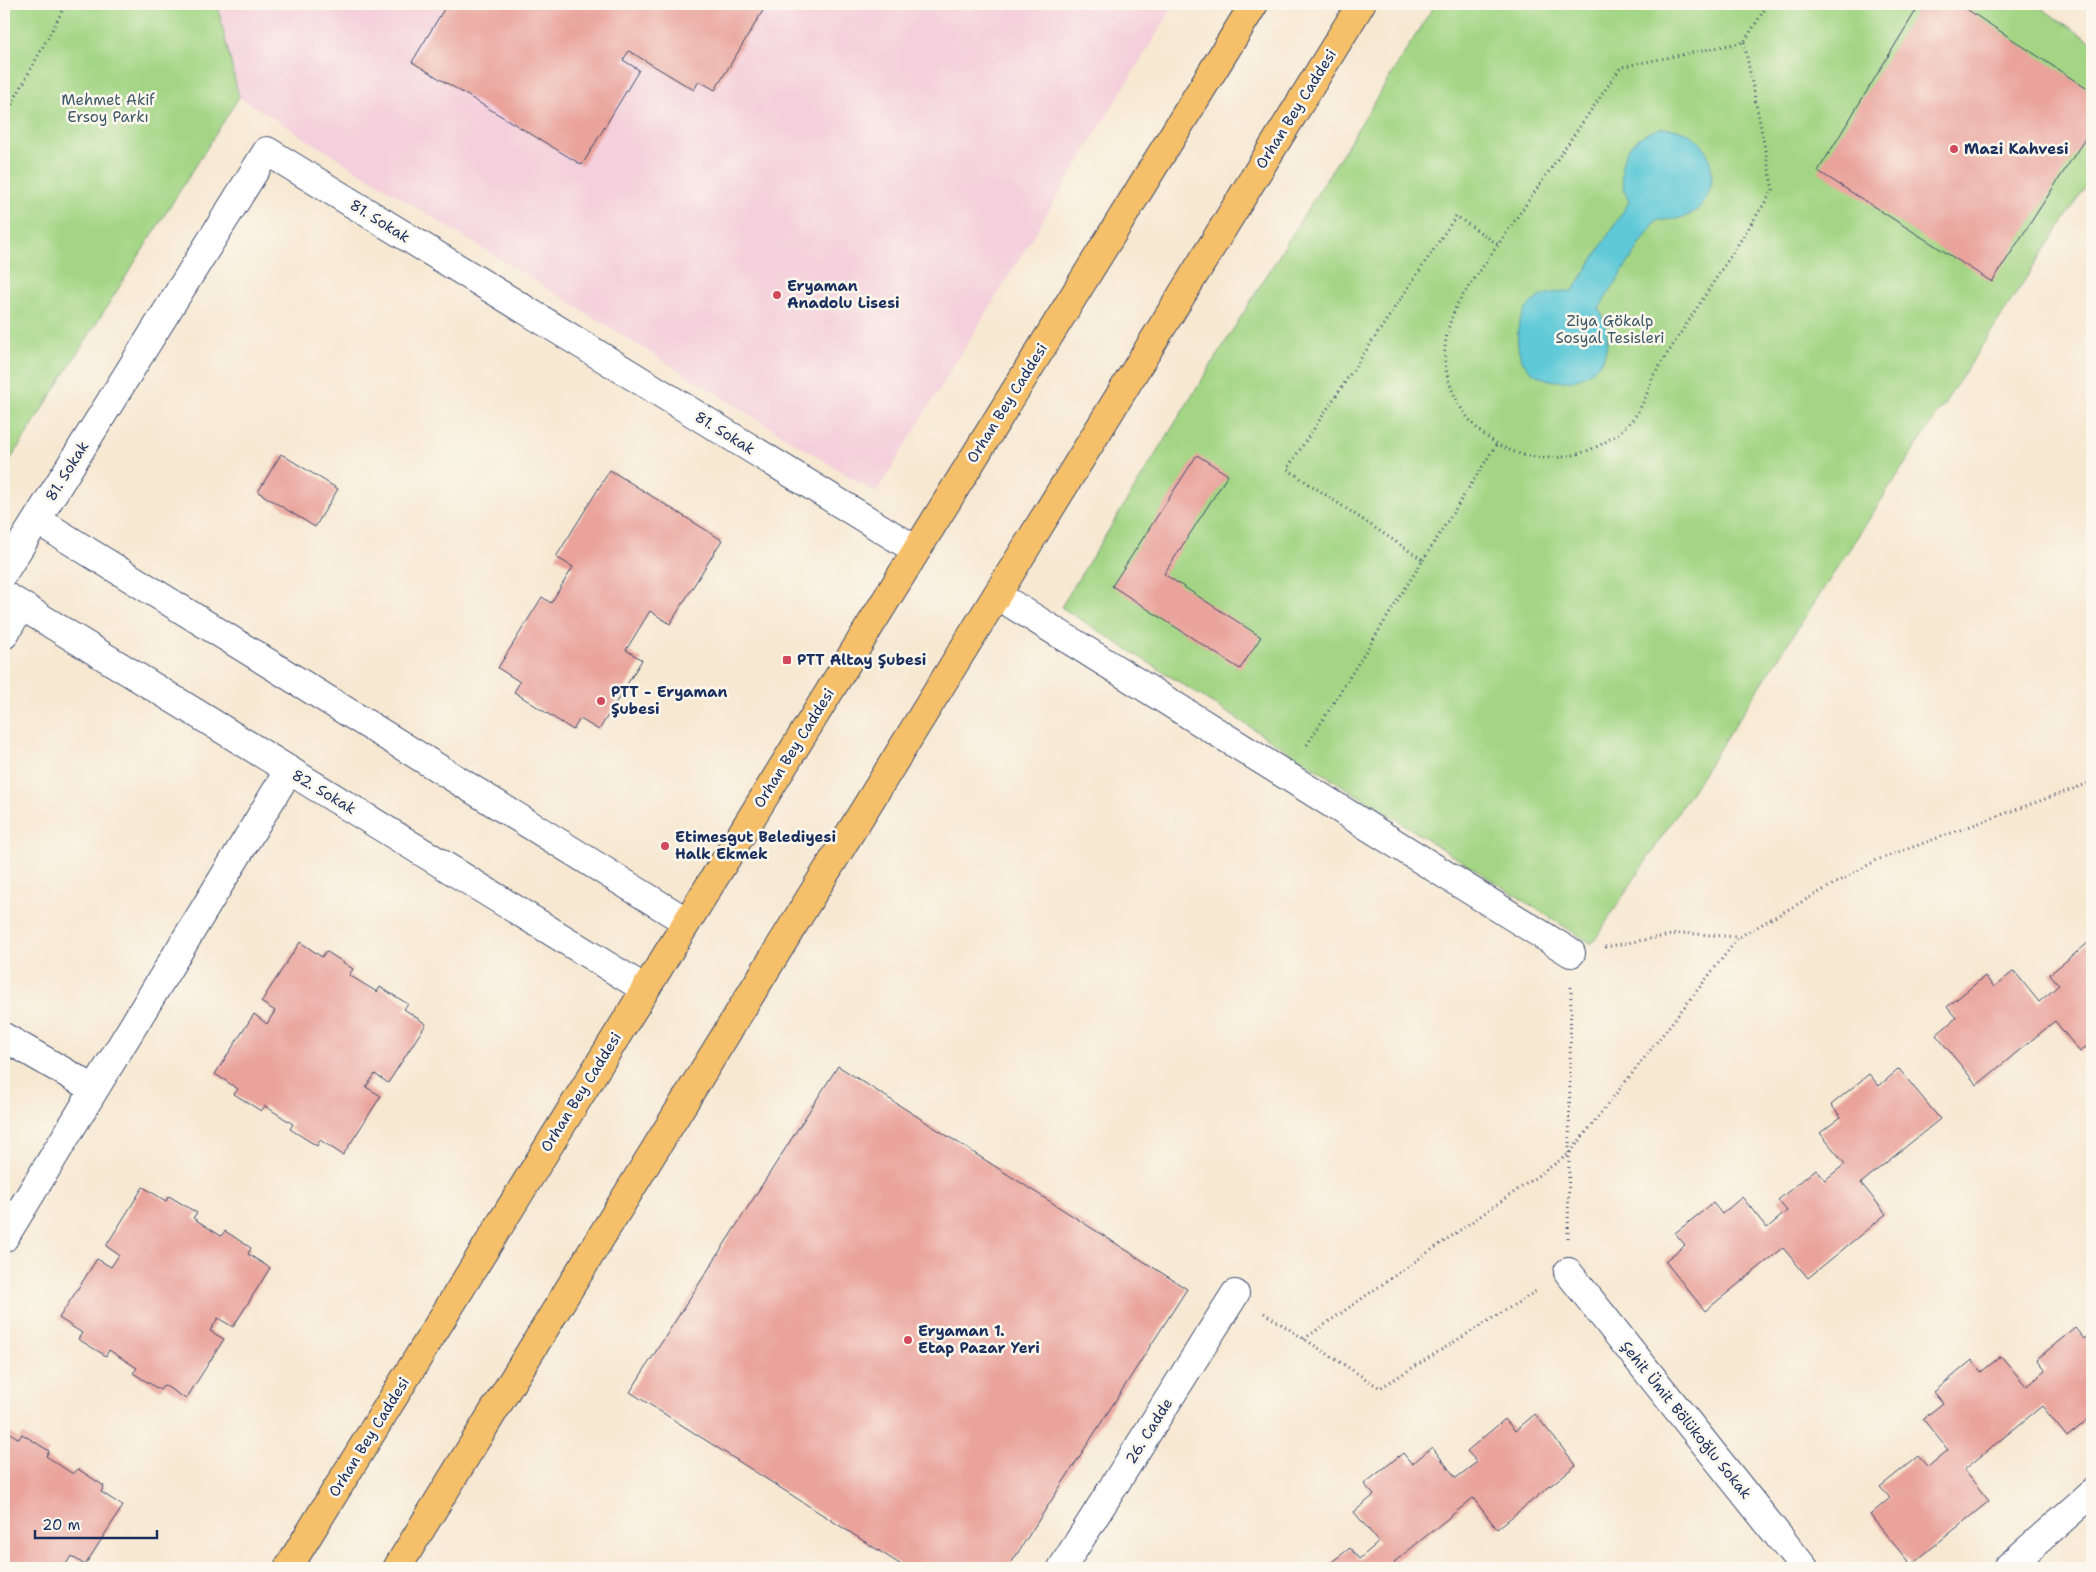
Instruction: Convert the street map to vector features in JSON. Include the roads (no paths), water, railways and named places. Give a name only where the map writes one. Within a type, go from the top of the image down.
[{"type":"main road","name":"Orhan Bey Caddesi","points":[[288,1568],[1254,4]]},
{"type":"main road","name":"Orhan Bey Caddesi","points":[[397,1568],[1361,4]]},
{"type":"street","name":"81. Sokak","points":[[4,572],[267,151],[916,550]]},
{"type":"street","points":[[37,520],[687,922]]},
{"type":"street","points":[[997,595],[1571,953]]},
{"type":"street","points":[[4,635],[12,601]]},
{"type":"street","name":"82. Sokak","points":[[12,601],[645,989]]},
{"type":"street","points":[[4,1238],[289,770]]},
{"type":"street","points":[[4,1037],[94,1089]]},
{"type":"street","name":"Şehit Ümit Bölükoğlu Sokak","points":[[1568,1272],[1804,1568]]},
{"type":"street","name":"26. Cadde","points":[[1062,1568],[1235,1294]]},
{"type":"street","points":[[2006,1568],[2092,1493]]},
{"type":"water","points":[[1661,128],[1688,133],[1700,143],[1707,154],[1711,165],[1712,177],[1710,189],[1705,200],[1698,209],[1687,216],[1656,220],[1599,308],[1607,335],[1604,356],[1592,371],[1576,379],[1557,381],[1539,376],[1525,365],[1518,346],[1519,323],[1522,316],[1532,303],[1543,296],[1550,293],[1573,291],[1629,202],[1622,177],[1622,166],[1625,156],[1638,139]]},
{"type":"place","name":"Mazi Kahvesi","points":[[1954,149]]},
{"type":"place","name":"Eryaman Anadolu Lisesi","points":[[777,295]]},
{"type":"place","name":"PTT Altay Şubesi","points":[[787,660]]},
{"type":"place","name":"PTT - Eryaman Şubesi","points":[[601,701]]},
{"type":"place","name":"Etimesgut Belediyesi Halk Ekmek","points":[[665,846]]},
{"type":"place","name":"Eryaman 1. Etap Pazar Yeri","points":[[908,1340]]},
{"type":"park label","name":"Mehmet Akif Ersoy Parkı","points":[[108,108]]},
{"type":"park label","name":"Ziya Gökalp Sosyal Tesisleri","points":[[1610,330]]}]
